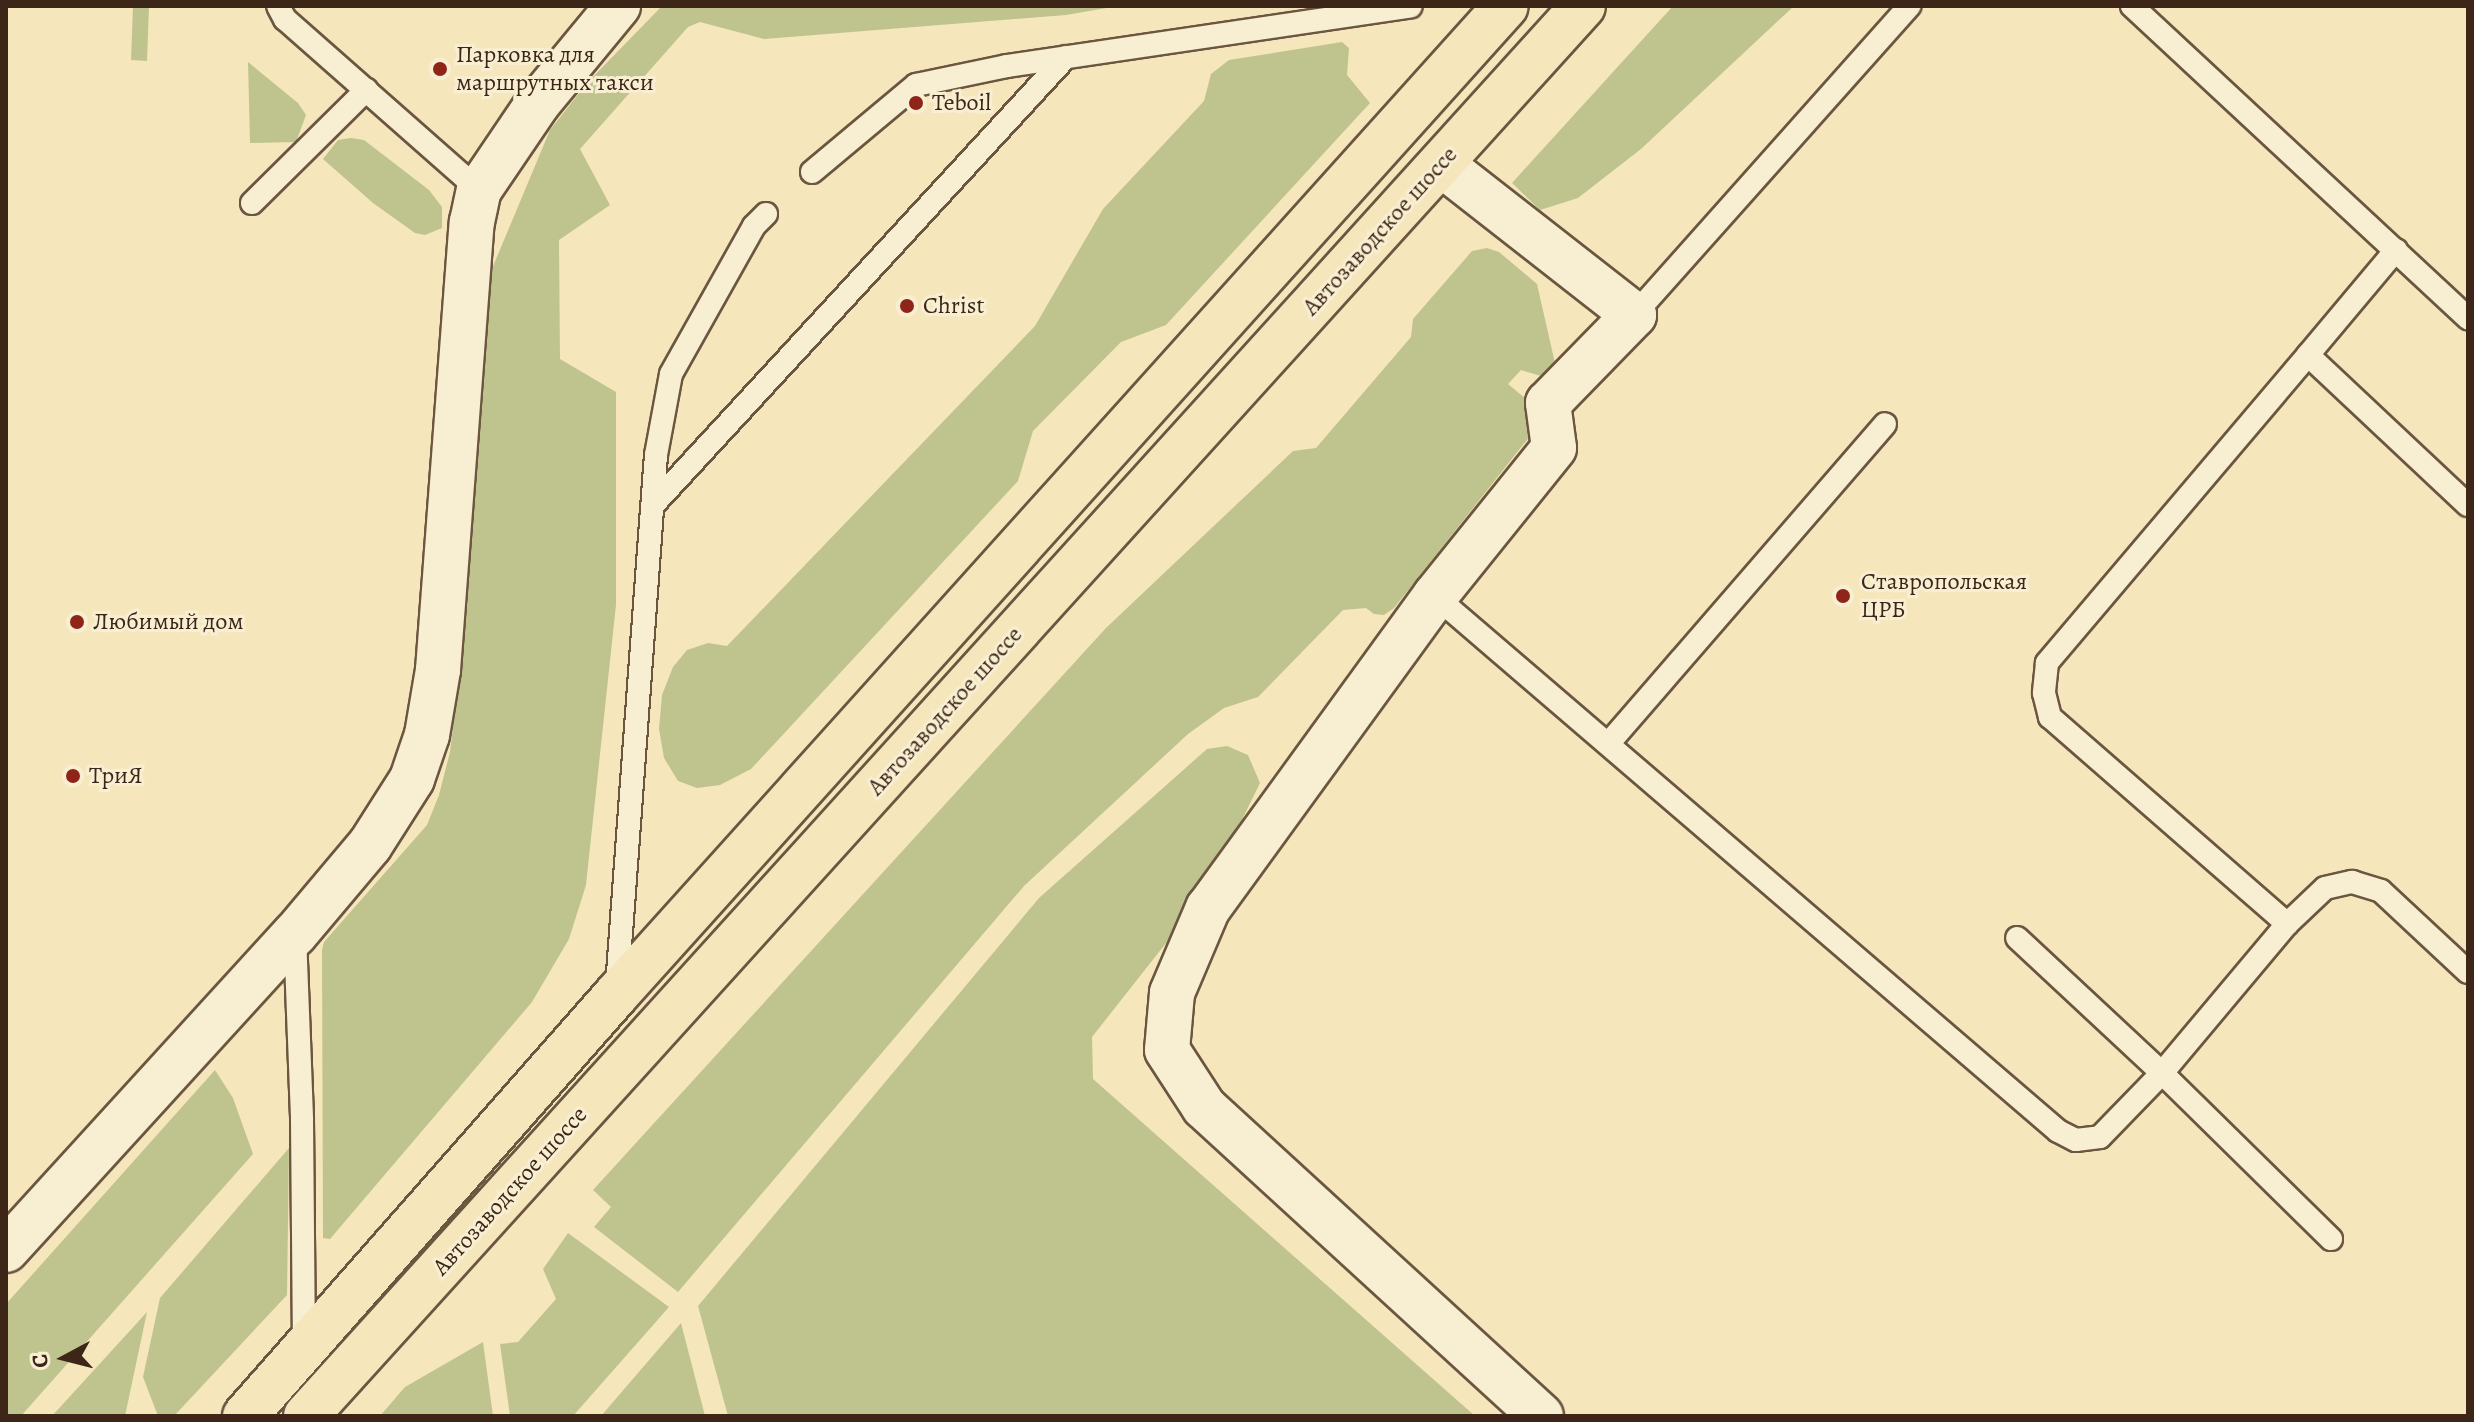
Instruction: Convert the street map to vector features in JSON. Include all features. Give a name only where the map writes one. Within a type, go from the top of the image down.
[{"type":"main road","name":"Автозаводское шоссе","points":[[245,1416],[616,995],[1506,6]]},
{"type":"main road","name":"Автозаводское шоссе","points":[[306,1416],[1583,6]]},
{"type":"street","points":[[6,1250],[295,934],[370,845],[412,779],[427,735],[438,670],[472,222],[479,190],[538,103],[618,6]]},
{"type":"street","points":[[1441,164],[1634,315],[1548,403],[1554,448],[1435,596],[1208,908],[1172,993],[1167,1050],[1204,1107],[1541,1416]]},
{"type":"lane","points":[[278,6],[285,19],[479,190]]},
{"type":"lane","points":[[812,172],[916,85],[1066,57],[1411,6]]},
{"type":"lane","points":[[1634,315],[1909,6]]},
{"type":"lane","points":[[2132,6],[2468,318]]},
{"type":"lane","points":[[653,505],[1066,57]]},
{"type":"lane","points":[[252,203],[366,90]]},
{"type":"lane","points":[[616,995],[656,455],[671,374],[754,226],[766,214]]},
{"type":"lane","points":[[2287,924],[2050,717],[2044,693],[2047,663],[2396,250]]},
{"type":"lane","points":[[2308,355],[2468,505]]},
{"type":"lane","points":[[1608,744],[1885,424]]},
{"type":"lane","points":[[1435,596],[2058,1131],[2076,1140],[2100,1137],[2162,1073],[2287,924],[2325,888],[2352,882],[2381,891],[2468,972]]},
{"type":"lane","points":[[295,934],[302,1120],[304,1348]]},
{"type":"lane","points":[[2017,938],[2162,1073],[2331,1239]]},
{"type":"green space","points":[[133,6],[149,6],[147,61],[131,60]]},
{"type":"green space","points":[[662,6],[1118,6],[1066,15],[764,39],[700,22],[688,27],[580,149],[610,205],[559,240],[560,359],[616,392],[616,605],[586,885],[569,939],[532,1002],[330,1239],[323,1238],[322,950],[324,942],[427,825],[439,795],[450,752],[467,609],[481,295],[550,130],[587,83]]},
{"type":"green space","points":[[1673,6],[1794,6],[1641,149],[1578,198],[1540,210],[1512,183]]},
{"type":"green space","points":[[1342,42],[1349,48],[1347,75],[1370,103],[1166,325],[1121,342],[1033,431],[1018,481],[751,769],[720,785],[697,788],[678,781],[664,758],[659,729],[662,695],[673,667],[687,650],[708,643],[727,646],[1035,326],[1103,209],[1204,101],[1211,74],[1229,60]]},
{"type":"green space","points":[[248,62],[298,103],[306,115],[296,142],[250,143]]},
{"type":"green space","points":[[338,140],[364,140],[429,190],[442,207],[442,228],[425,235],[415,233],[373,203],[323,159]]},
{"type":"green space","points":[[1487,248],[1499,252],[1537,284],[1557,372],[1551,379],[1521,370],[1508,384],[1533,405],[1534,431],[1394,608],[1384,615],[1374,614],[1366,608],[1343,610],[1258,697],[1224,708],[1188,734],[1024,886],[678,1292],[594,1227],[611,1207],[593,1190],[1106,628],[1293,451],[1316,448],[1411,337],[1413,319],[1472,251]]},
{"type":"green space","points":[[1227,746],[1248,755],[1260,783],[1207,891],[1092,1037],[1093,1079],[1475,1416],[728,1416],[698,1306],[1039,898],[1207,749]]},
{"type":"green space","points":[[215,1070],[233,1098],[253,1154],[21,1416],[6,1416],[6,1304]]},
{"type":"green space","points":[[289,1148],[287,1295],[174,1416],[158,1416],[143,1377],[160,1298]]},
{"type":"green space","points":[[568,1233],[669,1307],[573,1416],[510,1416],[500,1344],[518,1342],[556,1299],[543,1269]]},
{"type":"green space","points":[[147,1312],[125,1416],[52,1416]]},
{"type":"green space","points":[[681,1323],[705,1416],[601,1416]]},
{"type":"green space","points":[[483,1342],[493,1416],[380,1416],[405,1387]]},
{"type":"place","name":"Парковка для маршрутных такси","points":[[440,69]]},
{"type":"place","name":"Teboil","points":[[916,103]]},
{"type":"place","name":"Christ","points":[[907,306]]},
{"type":"place","name":"Ставропольская ЦРБ","points":[[1843,596]]},
{"type":"place","name":"Любимый дом","points":[[77,622]]},
{"type":"place","name":"ТриЯ","points":[[73,776]]}]
